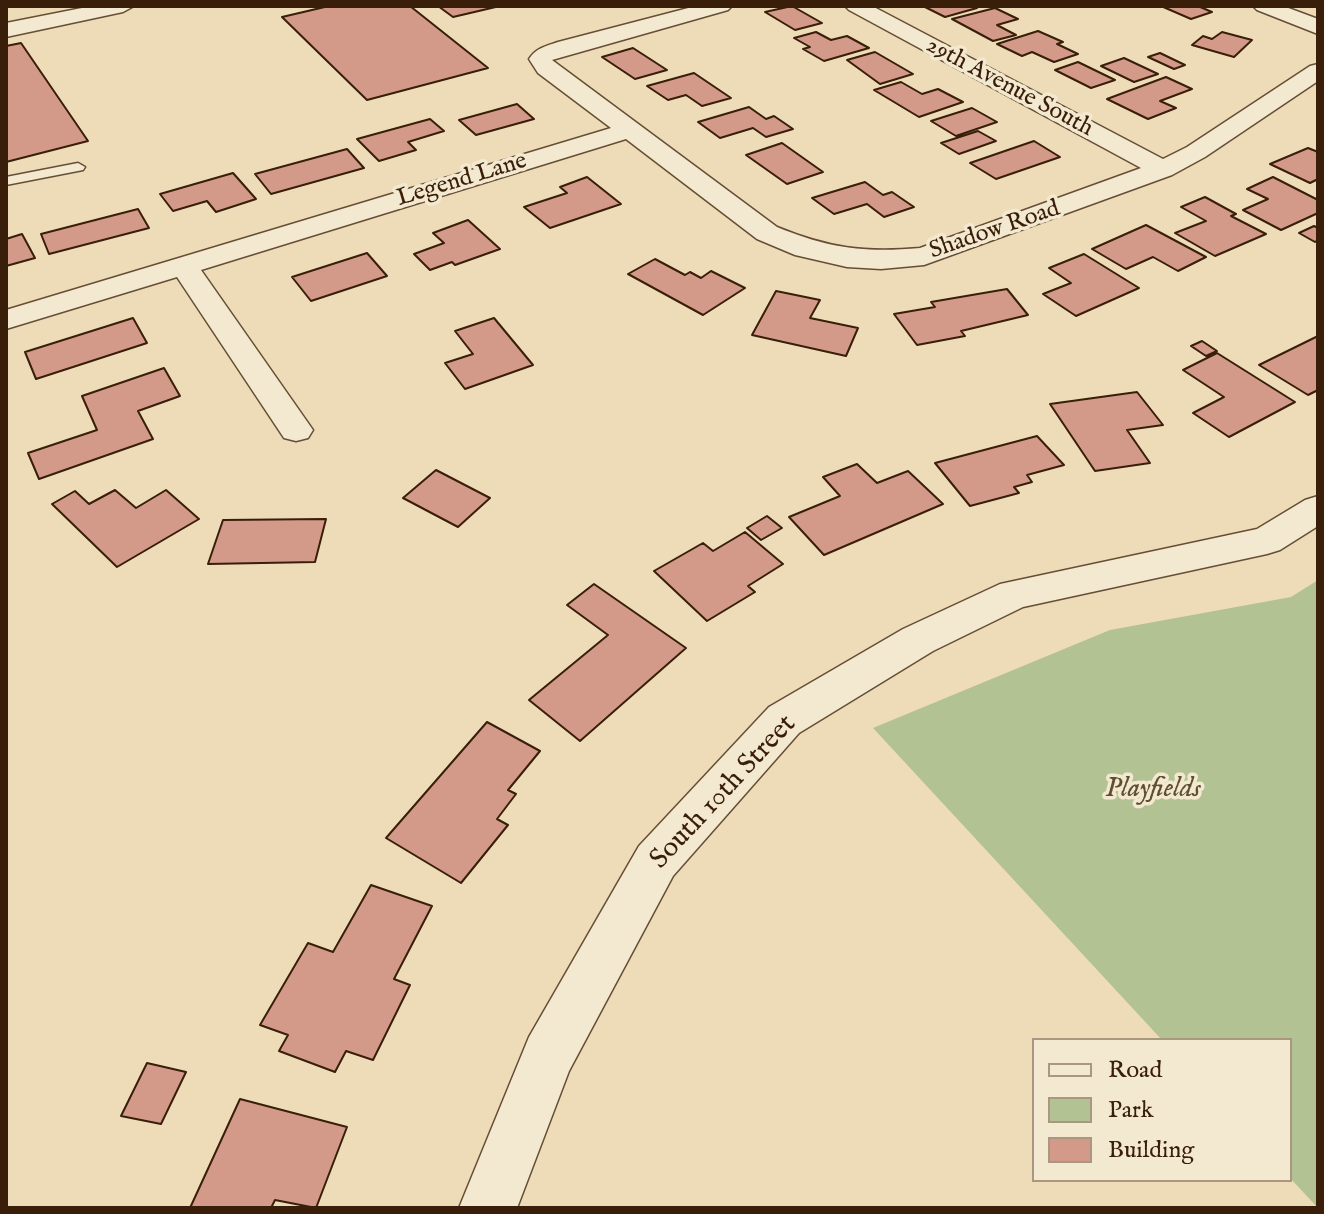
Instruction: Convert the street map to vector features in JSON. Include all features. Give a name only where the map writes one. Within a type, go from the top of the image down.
[{"type":"street","points":[[6,30],[123,6]]},
{"type":"street","points":[[627,131],[546,68],[540,59],[547,53],[566,47],[721,6]]},
{"type":"street","name":"29th Avenue South","points":[[856,6],[1163,169]]},
{"type":"street","points":[[1264,6],[1318,27]]},
{"type":"street","name":"Shadow Road","points":[[627,131],[767,233],[805,249],[847,258],[881,260],[924,256],[1163,169],[1196,152],[1318,71]]},
{"type":"street","name":"Legend Lane","points":[[6,320],[627,131]]},
{"type":"street","points":[[184,266],[296,430]]},
{"type":"street","name":"South 10th Street","points":[[488,1208],[548,1056],[656,861],[784,720],[918,640],[1014,594],[1267,540],[1318,509]]},
{"type":"lane","points":[[6,181],[78,167]]},
{"type":"green space","name":"Playfields","points":[[1318,580],[1318,1208],[1292,1180],[1292,1038],[1160,1038],[873,728],[1110,630],[1291,597]]},
{"type":"building","points":[[329,6],[410,6],[488,68],[367,100],[282,17]]},
{"type":"building","points":[[438,6],[500,6],[453,17]]},
{"type":"building","points":[[792,6],[822,23],[795,30],[765,12]]},
{"type":"building","points":[[923,6],[974,6],[977,8],[945,17]]},
{"type":"building","points":[[1161,6],[1198,6],[1212,12],[1191,19]]},
{"type":"building","points":[[995,8],[1018,19],[997,25],[1016,35],[993,41],[952,19]]},
{"type":"building","points":[[1038,31],[1063,42],[1057,44],[1078,54],[1054,62],[1032,52],[1022,56],[997,44]]},
{"type":"building","points":[[816,32],[831,40],[847,36],[869,48],[824,61],[803,49],[810,47],[794,38]]},
{"type":"building","points":[[1222,32],[1252,40],[1234,57],[1192,45],[1203,36],[1212,39]]},
{"type":"building","points":[[21,43],[88,141],[6,162],[6,46]]},
{"type":"building","points":[[633,48],[667,70],[635,79],[602,57]]},
{"type":"building","points":[[875,52],[913,74],[880,84],[847,60]]},
{"type":"building","points":[[1160,53],[1185,65],[1174,69],[1148,57]]},
{"type":"building","points":[[1124,58],[1158,74],[1134,82],[1101,66]]},
{"type":"building","points":[[1078,62],[1115,80],[1091,88],[1055,70]]},
{"type":"building","points":[[694,73],[731,98],[702,106],[686,95],[668,100],[647,86]]},
{"type":"building","points":[[1166,77],[1192,89],[1160,101],[1176,108],[1148,119],[1107,99]]},
{"type":"building","points":[[901,82],[922,94],[938,89],[963,102],[919,117],[874,90]]},
{"type":"building","points":[[517,104],[534,119],[476,135],[459,120]]},
{"type":"building","points":[[749,107],[766,119],[774,116],[793,129],[766,137],[753,128],[720,138],[698,122]]},
{"type":"building","points":[[972,108],[997,122],[956,136],[931,121]]},
{"type":"building","points":[[430,119],[444,131],[408,142],[416,150],[379,161],[357,139]]},
{"type":"building","points":[[978,131],[996,141],[959,154],[941,143]]},
{"type":"building","points":[[1034,141],[1060,157],[996,179],[970,163]]},
{"type":"building","points":[[782,143],[823,172],[787,184],[746,155]]},
{"type":"building","points":[[1308,148],[1318,152],[1318,179],[1310,183],[1270,164]]},
{"type":"building","points":[[347,149],[364,168],[271,194],[255,174]]},
{"type":"building","points":[[233,173],[256,199],[216,212],[207,201],[173,211],[160,194]]},
{"type":"building","points":[[587,177],[621,204],[550,228],[524,207],[567,193],[560,187]]},
{"type":"building","points":[[1273,177],[1318,200],[1318,213],[1281,230],[1243,210],[1268,199],[1247,189]]},
{"type":"building","points":[[865,182],[883,195],[892,192],[914,207],[884,217],[867,204],[834,214],[812,198]]},
{"type":"building","points":[[1205,197],[1236,214],[1231,216],[1266,234],[1215,256],[1175,233],[1206,221],[1181,207]]},
{"type":"building","points":[[138,209],[149,228],[49,254],[41,234]]},
{"type":"building","points":[[468,220],[500,249],[430,270],[414,254],[444,243],[433,233]]},
{"type":"building","points":[[1146,225],[1206,257],[1178,271],[1153,257],[1126,269],[1092,249]]},
{"type":"building","points":[[1314,226],[1318,228],[1318,240],[1315,242],[1299,233]]},
{"type":"building","points":[[22,234],[35,258],[6,266],[6,239]]},
{"type":"building","points":[[367,253],[387,276],[311,301],[292,277]]},
{"type":"building","points":[[1084,254],[1139,288],[1076,316],[1043,294],[1071,283],[1049,268]]},
{"type":"building","points":[[655,259],[685,275],[690,272],[701,278],[711,271],[745,288],[703,315],[628,274]]},
{"type":"building","points":[[1007,289],[1028,315],[961,331],[965,336],[917,345],[894,314],[935,307],[931,302]]},
{"type":"building","points":[[776,291],[820,300],[810,318],[858,328],[846,356],[752,335]]},
{"type":"building","points":[[133,318],[147,343],[36,379],[25,352]]},
{"type":"building","points":[[494,318],[533,365],[465,389],[445,363],[473,354],[455,331]]},
{"type":"building","points":[[1318,336],[1318,390],[1308,395],[1259,365]]},
{"type":"building","points":[[1202,341],[1217,351],[1206,356],[1191,346]]},
{"type":"building","points":[[1217,353],[1295,402],[1229,437],[1193,413],[1224,397],[1183,370]]},
{"type":"building","points":[[164,368],[180,396],[138,411],[153,439],[39,479],[28,453],[97,430],[82,396]]},
{"type":"building","points":[[1137,392],[1163,425],[1127,430],[1150,463],[1095,471],[1050,404]]},
{"type":"building","points":[[1037,436],[1064,465],[1027,475],[1032,482],[1014,487],[1019,493],[970,506],[935,463]]},
{"type":"building","points":[[857,464],[877,483],[908,471],[943,504],[824,555],[789,517],[840,496],[823,477]]},
{"type":"building","points":[[436,470],[490,498],[458,527],[403,498]]},
{"type":"building","points":[[115,490],[136,508],[166,490],[199,519],[117,567],[52,504],[75,491],[89,504]]},
{"type":"building","points":[[767,516],[782,528],[761,540],[747,528]]},
{"type":"building","points":[[326,519],[315,562],[208,564],[223,520]]},
{"type":"building","points":[[745,532],[783,564],[748,586],[755,592],[707,621],[654,571],[703,543],[713,551]]},
{"type":"building","points":[[594,584],[686,648],[580,741],[529,700],[608,635],[567,605]]},
{"type":"building","points":[[487,722],[540,751],[508,790],[516,794],[497,819],[508,825],[461,883],[386,838]]},
{"type":"building","points":[[371,885],[432,906],[394,979],[410,985],[373,1060],[346,1051],[335,1072],[279,1051],[288,1035],[260,1025],[308,943],[333,952]]},
{"type":"building","points":[[147,1063],[186,1072],[161,1124],[121,1116]]},
{"type":"building","points":[[240,1099],[347,1127],[316,1208],[275,1200],[271,1208],[190,1208]]}]
